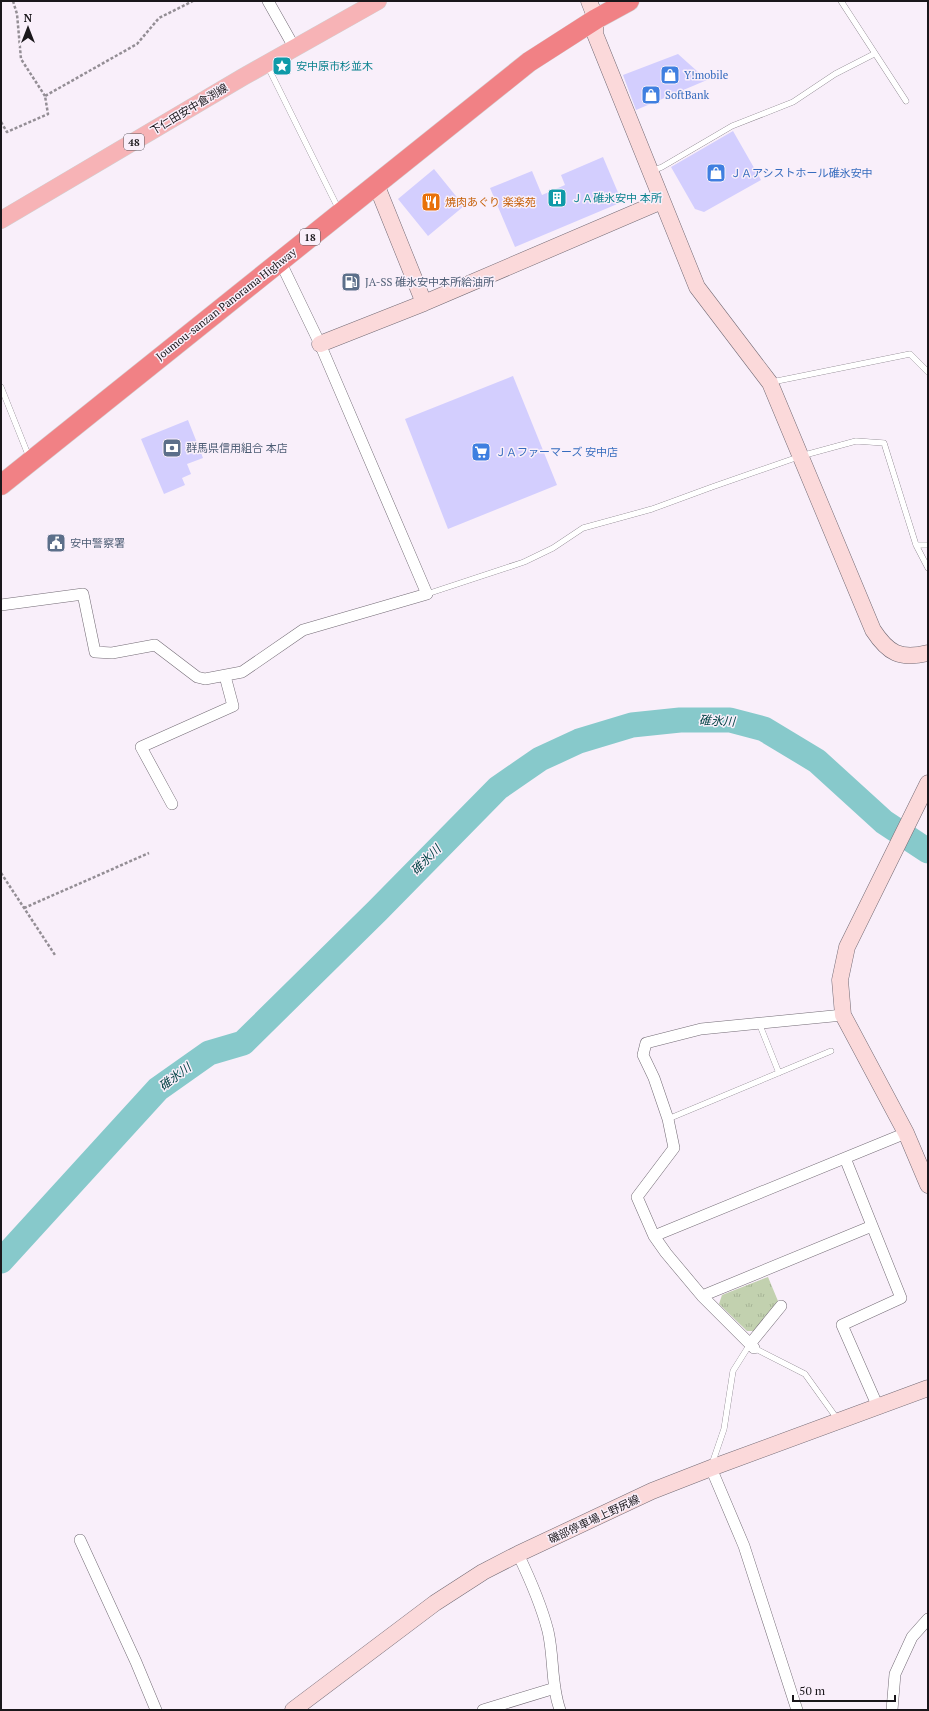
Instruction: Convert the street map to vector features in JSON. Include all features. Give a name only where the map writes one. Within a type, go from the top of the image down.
[{"type":"highway","name":"Joumou-sanzan Panorama Highway","points":[[1,485],[593,10],[628,1]]},
{"type":"main road","name":"下仁田安中倉渕線","points":[[1,220],[266,63],[378,1]]},
{"type":"street","points":[[268,1],[294,47]]},
{"type":"street","points":[[593,10],[595,34],[697,288],[770,383],[873,630],[882,644],[896,654],[920,655],[928,653]]},
{"type":"street","points":[[376,184],[424,303]]},
{"type":"street","points":[[320,344],[424,303],[662,200]]},
{"type":"street","points":[[1,605],[83,594],[95,652],[112,653],[155,645],[197,677],[205,679],[242,672],[303,630],[427,594],[320,344],[280,261]]},
{"type":"street","points":[[172,804],[141,747],[233,706],[225,676]]},
{"type":"street","points":[[926,785],[847,947],[840,980],[843,1016],[906,1133],[928,1185]]},
{"type":"street","points":[[781,1306],[752,1346],[702,1296],[666,1253],[654,1236],[637,1197],[674,1148],[668,1119],[654,1078],[643,1055],[646,1043],[701,1029],[843,1016]]},
{"type":"street","points":[[654,1236],[906,1133]]},
{"type":"street","points":[[845,1158],[901,1298],[842,1325],[878,1407]]},
{"type":"street","points":[[702,1296],[872,1226]]},
{"type":"street","name":"磯部停車場上野尻線","points":[[293,1710],[434,1603],[483,1572],[518,1554],[652,1492],[711,1468],[928,1388]]},
{"type":"street","points":[[711,1468],[744,1546],[797,1710]]},
{"type":"street","points":[[80,1540],[136,1662],[156,1710]]},
{"type":"street","points":[[518,1554],[534,1588],[548,1632],[555,1688],[560,1710]]},
{"type":"street","points":[[892,1710],[894,1674],[912,1636],[928,1619]]},
{"type":"street","points":[[483,1710],[555,1688]]},
{"type":"lane","points":[[841,1],[874,54],[906,101]]},
{"type":"lane","points":[[650,172],[662,167],[732,126],[793,102],[835,74],[874,54]]},
{"type":"lane","points":[[266,63],[340,213]]},
{"type":"lane","points":[[770,383],[910,354],[928,372]]},
{"type":"lane","points":[[1,387],[30,461]]},
{"type":"lane","points":[[427,594],[524,562],[553,548],[584,528],[652,510],[712,486],[801,456],[856,441],[884,443],[916,545],[928,568]]},
{"type":"lane","points":[[916,545],[928,545]]},
{"type":"lane","points":[[759,1023],[779,1073]]},
{"type":"lane","points":[[668,1119],[831,1051]]},
{"type":"lane","points":[[711,1468],[724,1429],[733,1371],[752,1346],[805,1374],[839,1422]]},
{"type":"path","points":[[1,122],[7,132],[48,114],[45,96],[21,59],[17,14],[13,1]]},
{"type":"path","points":[[45,96],[137,44],[159,18],[192,1]]},
{"type":"path","points":[[24,908],[149,853]]},
{"type":"path","points":[[1,873],[55,955]]},
{"type":"green space","points":[[768,1277],[778,1301],[757,1331],[747,1331],[719,1304],[722,1295]]},
{"type":"building","name":"SoftBank","points":[[678,54],[707,80],[636,110],[623,75]]},
{"type":"building","name":"ＪＡアシストホール碓氷安中","points":[[733,131],[761,180],[704,212],[695,209],[671,167]]},
{"type":"building","name":"ＪＡ碓氷安中 本所","points":[[603,157],[622,202],[515,247],[490,188],[532,171],[542,195],[565,185],[561,175]]},
{"type":"building","name":"焼肉あぐり 楽楽苑","points":[[434,169],[464,206],[428,236],[398,199]]},
{"type":"building","name":"ＪＡファーマーズ 安中店","points":[[513,376],[557,485],[448,529],[405,419]]},
{"type":"building","name":"群馬県信用組合 本店","points":[[188,420],[203,458],[187,464],[191,474],[182,478],[185,485],[164,494],[141,439]]},
{"type":"waterway","name":"碓氷川","points":[[1,1261],[158,1089],[209,1053],[243,1043],[377,911],[498,788],[540,759],[579,741],[632,725],[680,720],[730,720],[764,729],[817,761],[884,822],[928,851]]},
{"type":"place","name":"安中原市杉並木","points":[[282,66]]},
{"type":"place","name":"Y!mobile","points":[[670,75]]},
{"type":"place","name":"SoftBank","points":[[651,95]]},
{"type":"place","name":"ＪＡアシストホール碓氷安中","points":[[716,173]]},
{"type":"place","name":"ＪＡ碓氷安中 本所","points":[[557,198]]},
{"type":"place","name":"焼肉あぐり 楽楽苑","points":[[431,202]]},
{"type":"place","name":"JA-SS 碓氷安中本所給油所","points":[[351,282]]},
{"type":"place","name":"群馬県信用組合 本店","points":[[172,448]]},
{"type":"place","name":"ＪＡファーマーズ 安中店","points":[[481,452]]},
{"type":"place","name":"安中警察署","points":[[56,543]]}]
